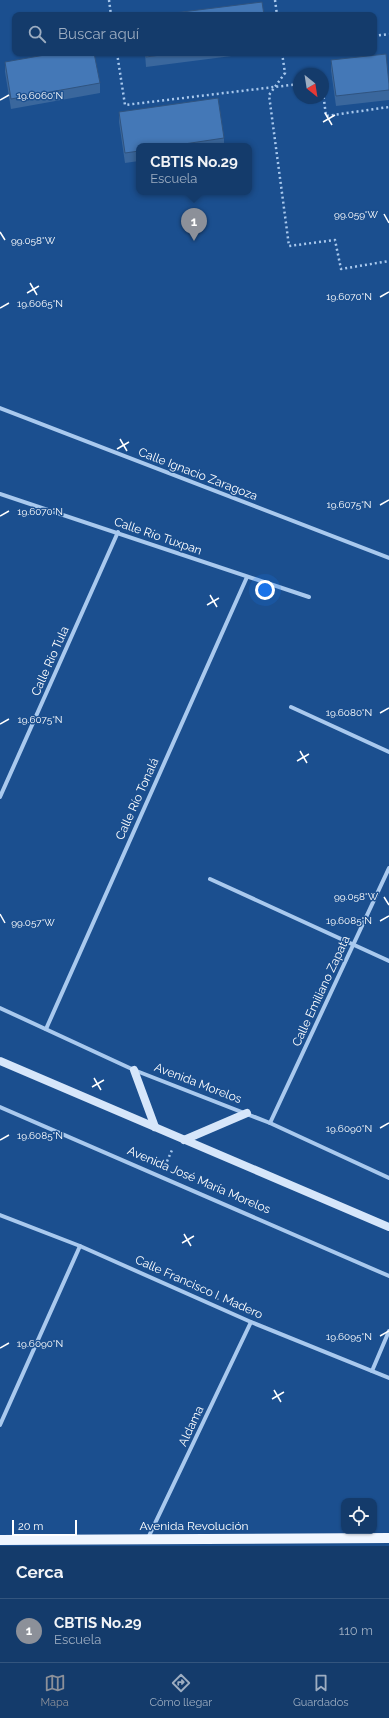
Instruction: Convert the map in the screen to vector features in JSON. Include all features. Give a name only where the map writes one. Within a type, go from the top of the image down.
[{"type":"main road","points":[[0,1061],[389,1227]]},
{"type":"main road","points":[[134,1070],[156,1127]]},
{"type":"main road","points":[[181,1139],[247,1113]]},
{"type":"main road","name":"Avenida Revolución","points":[[0,1540],[389,1538]]},
{"type":"street","name":"Calle Ignacio Zaragoza","points":[[0,408],[389,558]]},
{"type":"street","name":"Calle Río Tuxpan","points":[[0,494],[118,532],[309,597]]},
{"type":"street","name":"Calle Río Tula","points":[[0,798],[118,532]]},
{"type":"street","name":"Calle Río Tonalá","points":[[46,1029],[247,577]]},
{"type":"street","points":[[291,708],[389,752]]},
{"type":"street","name":"Calle Emiliano Zapata","points":[[270,1122],[389,868]]},
{"type":"street","points":[[210,879],[389,961]]},
{"type":"street","name":"Avenida Morelos","points":[[0,1008],[134,1070],[270,1122],[389,1178]]},
{"type":"street","name":"Avenida José María Morelos","points":[[0,1107],[389,1276]]},
{"type":"street","name":"Calle Francisco I. Madero","points":[[0,1215],[80,1246],[251,1322],[389,1378]]},
{"type":"street","points":[[0,1425],[80,1246]]},
{"type":"street","name":"Aldama","points":[[148,1539],[251,1322]]},
{"type":"street","points":[[372,1371],[389,1331]]},
{"type":"path","points":[[109,0],[111,12]]},
{"type":"path","points":[[275,0],[277,12]]},
{"type":"path","points":[[377,36],[389,34]]},
{"type":"path","points":[[117,56],[125,105],[293,85]]},
{"type":"path","points":[[282,56],[285,73],[268,95],[289,246],[335,240],[341,269],[389,261]]},
{"type":"path","points":[[324,104],[326,116],[389,106]]},
{"type":"path","points":[[161,1177],[181,1139]]},
{"type":"building","points":[[262,2],[264,12],[182,12]]},
{"type":"building","points":[[386,54],[389,90],[336,96],[331,60]]},
{"type":"building","points":[[39,56],[95,56],[100,83],[11,99],[5,62]]},
{"type":"building","points":[[218,98],[224,138],[191,143],[136,143],[136,151],[125,153],[119,112]]},
{"type":"place","name":"CBTIS No.29","points":[[194,241]]}]
